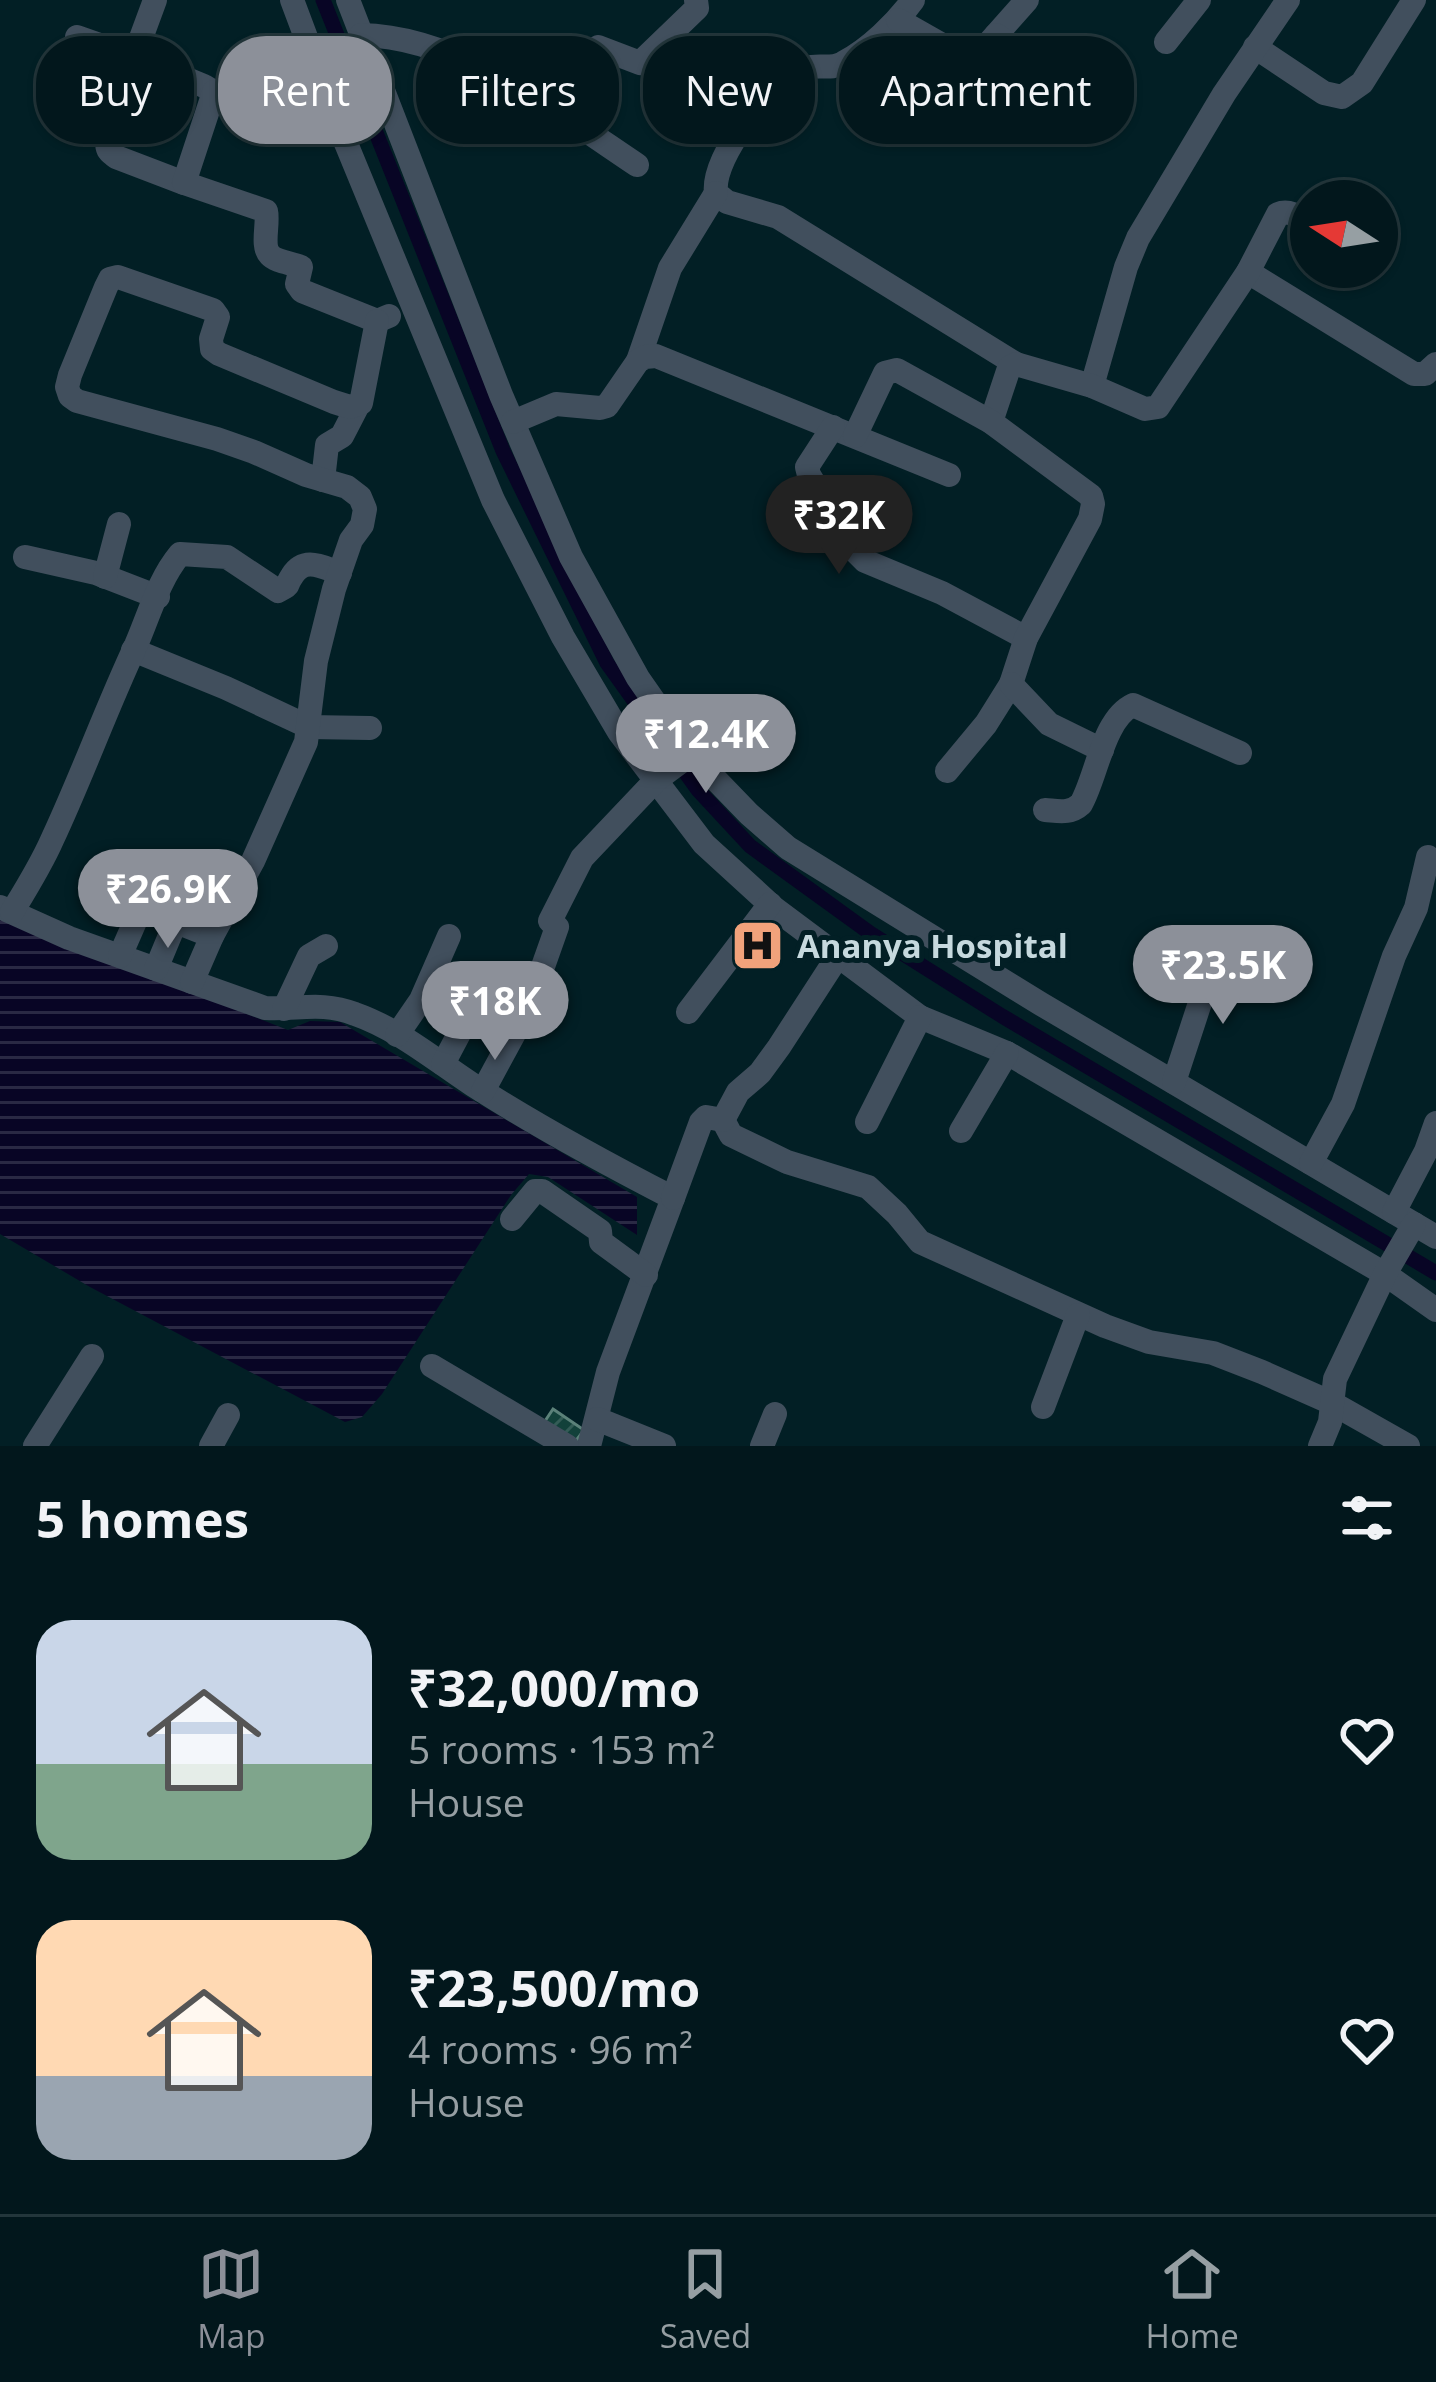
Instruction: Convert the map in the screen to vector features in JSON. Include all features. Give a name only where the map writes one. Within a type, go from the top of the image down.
[{"type":"street","points":[[142,36],[155,0]]},
{"type":"street","points":[[292,0],[306,36]]},
{"type":"street","points":[[348,0],[513,422],[571,557],[638,679],[704,844],[770,904],[920,1017],[1007,1053],[1404,1241]]},
{"type":"street","points":[[619,55],[640,63],[697,8],[696,0]]},
{"type":"street","points":[[513,422],[556,404],[608,406],[638,361],[670,268],[716,193],[715,178],[724,154],[741,126],[789,78],[805,69],[841,65],[906,10],[973,62],[1027,0]]},
{"type":"street","points":[[1166,42],[1199,0]]},
{"type":"street","points":[[1092,386],[1138,238],[1224,94],[1288,0]]},
{"type":"street","points":[[1256,47],[1324,93],[1342,97],[1362,82],[1414,0]]},
{"type":"street","points":[[361,35],[392,35],[416,43]]},
{"type":"street","points":[[194,83],[218,94]]},
{"type":"street","points":[[184,182],[214,92]]},
{"type":"street","points":[[106,144],[116,157],[266,211],[268,254],[296,262],[301,268],[297,284],[302,291],[377,321],[411,305]]},
{"type":"street","points":[[346,144],[493,500],[619,732],[749,814],[788,848],[1311,1163],[1404,1241],[1436,1310]]},
{"type":"street","points":[[606,144],[637,165]]},
{"type":"street","points":[[716,193],[727,202],[778,217],[1016,364],[1092,386],[1145,409],[1158,406],[1248,272],[1278,214],[1290,213]]},
{"type":"street","points":[[1248,272],[1414,374],[1425,374],[1436,364]]},
{"type":"street","points":[[192,982],[306,742],[316,661],[340,573],[365,509],[360,496],[347,487],[306,476],[254,452],[70,396],[70,375],[106,286],[118,277],[213,310],[218,316],[212,349],[219,355],[298,389],[357,407]]},
{"type":"street","points":[[322,480],[327,446],[342,436],[362,403],[377,321]]},
{"type":"street","points":[[638,361],[656,356],[678,362],[950,475]]},
{"type":"street","points":[[991,422],[1009,368],[1016,364]]},
{"type":"street","points":[[947,771],[1011,684],[1026,638],[1090,519],[1093,503],[1082,487],[991,422],[890,370],[844,431],[807,467],[809,476],[865,562],[942,593],[1026,638]]},
{"type":"street","points":[[105,577],[119,524]]},
{"type":"street","points":[[340,573],[305,564],[278,591],[227,557],[180,554],[166,570],[52,840],[6,910],[69,938],[265,1009],[314,1004],[353,1013],[673,1198]]},
{"type":"street","points":[[25,557],[105,577],[158,597]]},
{"type":"street","points":[[133,650],[309,727],[370,728]]},
{"type":"street","points":[[1011,684],[1049,724],[1102,750]]},
{"type":"street","points":[[1045,810],[1066,812],[1081,805],[1120,712],[1133,705],[1240,753]]},
{"type":"street","points":[[483,1091],[530,1006],[557,927],[550,921],[582,858],[674,766]]},
{"type":"street","points":[[1311,1163],[1343,1104],[1394,956],[1416,908],[1428,857]]},
{"type":"street","points":[[688,1012],[770,904]]},
{"type":"street","points":[[120,956],[141,908],[212,936]]},
{"type":"street","points":[[155,969],[176,921]]},
{"type":"street","points":[[398,1035],[421,1000],[449,936]]},
{"type":"street","points":[[284,1010],[310,956],[326,946]]},
{"type":"street","points":[[1174,1082],[1216,954]]},
{"type":"street","points":[[723,1120],[738,1092],[760,1073],[838,956]]},
{"type":"street","points":[[868,1121],[920,1017]]},
{"type":"street","points":[[442,1064],[461,1030]]},
{"type":"street","points":[[961,1131],[1007,1053]]},
{"type":"street","points":[[589,1446],[608,1372],[701,1122],[706,1117],[723,1120]]},
{"type":"street","points":[[723,1120],[731,1135],[787,1162],[868,1187],[920,1242],[1078,1315],[1149,1342],[1214,1353],[1332,1403],[1408,1446]]},
{"type":"street","points":[[1320,1446],[1330,1422],[1335,1379],[1404,1241],[1436,1123]]},
{"type":"street","points":[[512,1219],[535,1191],[542,1191],[600,1232],[601,1242],[646,1274]]},
{"type":"street","points":[[1043,1407],[1078,1315]]},
{"type":"street","points":[[35,1446],[92,1356]]},
{"type":"street","points":[[432,1366],[567,1446]]},
{"type":"street","points":[[762,1446],[775,1414]]},
{"type":"street","points":[[211,1446],[228,1415]]},
{"type":"street","points":[[597,1419],[664,1446]]},
{"type":"water","points":[[0,917],[288,1030],[310,1021],[340,1022],[637,1197],[637,1235],[548,1177],[529,1174],[382,1394],[362,1417],[345,1422],[0,1234]]},
{"type":"building","points":[[758,930],[775,944],[758,966],[741,951]]},
{"type":"building","points":[[553,1409],[584,1430],[573,1445],[543,1424]]},
{"type":"waterway","points":[[323,0],[503,451],[607,663],[698,790],[750,846],[870,933],[1436,1273]]},
{"type":"place","name":"Ananya Hospital","points":[[758,945]]}]
